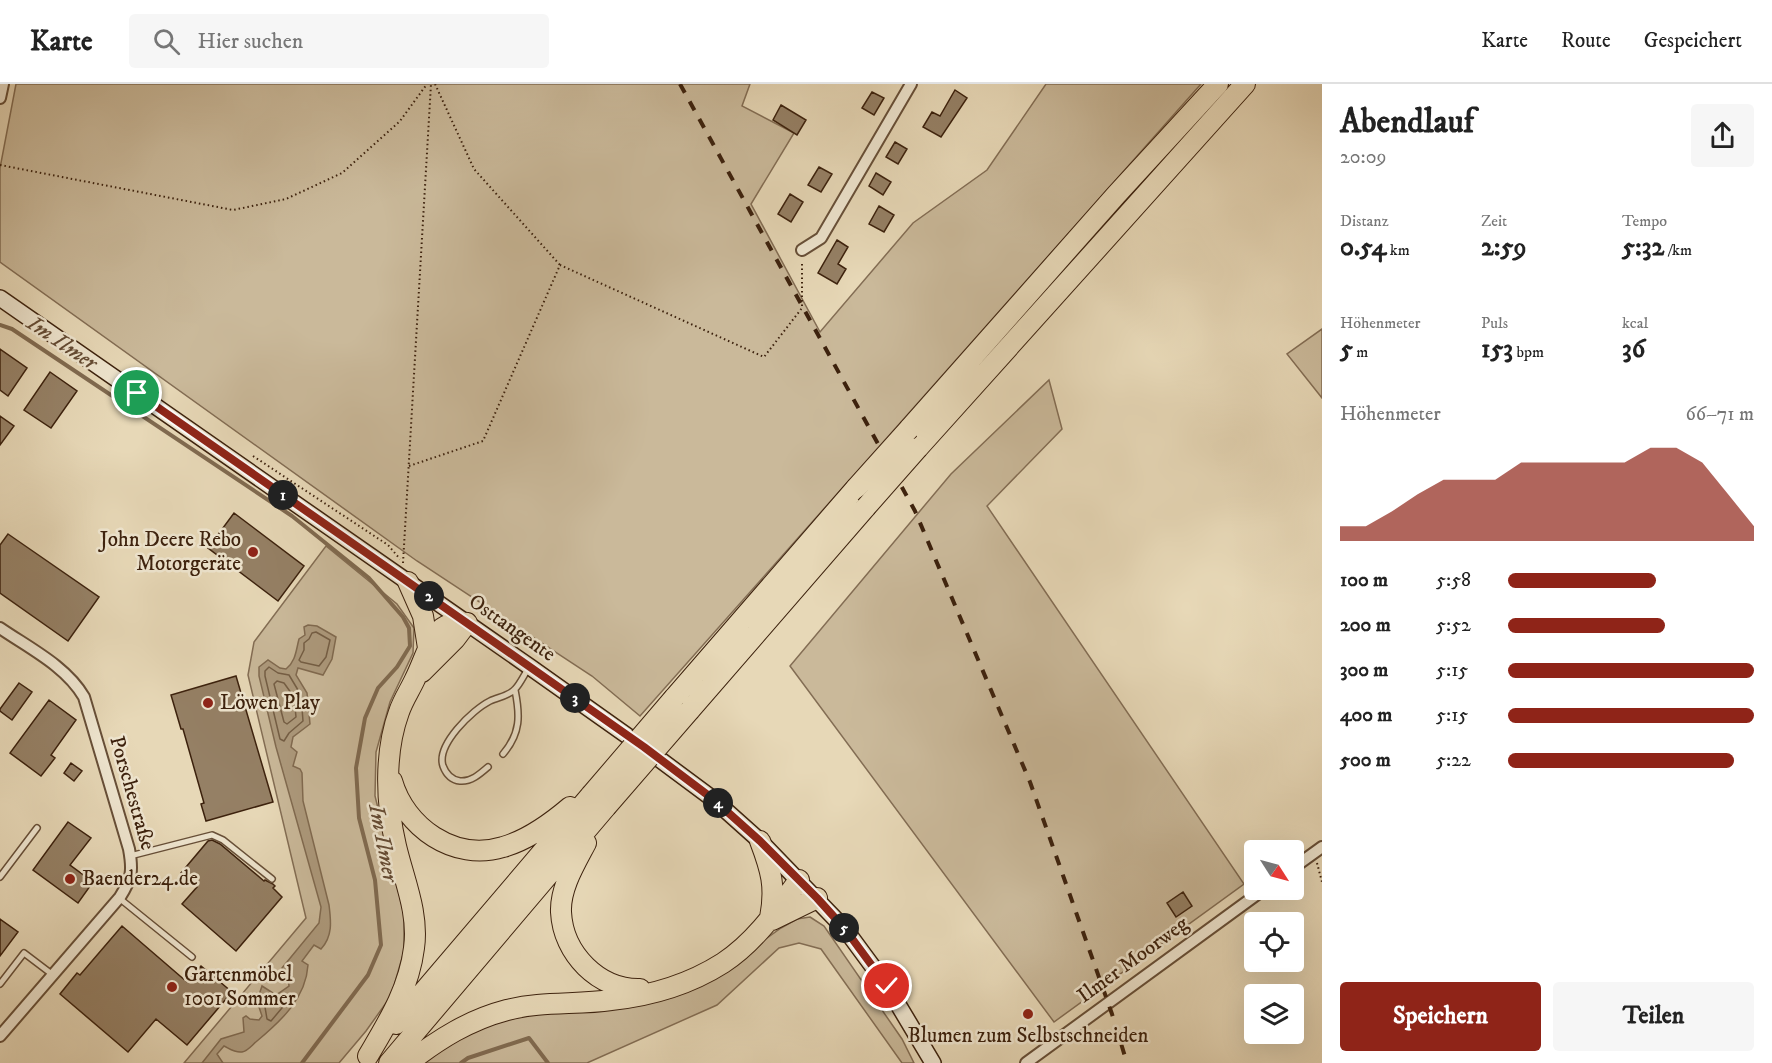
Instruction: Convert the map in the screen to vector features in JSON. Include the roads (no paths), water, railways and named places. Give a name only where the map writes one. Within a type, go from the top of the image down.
[{"type":"highway","points":[[388,1063],[639,737],[856,488],[1116,195],[1218,84]]},
{"type":"highway","points":[[366,1060],[594,798],[690,710],[918,448],[1245,84]]},
{"type":"highway","points":[[405,572],[423,616],[428,648]]},
{"type":"highway","points":[[366,1060],[398,1005],[409,976],[414,948],[415,924],[412,901],[396,847],[390,816],[391,741],[405,698],[428,648],[442,627],[452,623],[467,623]]},
{"type":"highway","points":[[416,678],[455,639],[467,623]]},
{"type":"highway","points":[[389,773],[400,801],[414,822],[424,831],[451,846],[475,850],[488,851],[524,839],[560,815],[594,798]]},
{"type":"highway","points":[[594,798],[570,873],[561,911],[564,930],[570,946],[580,961],[606,982],[631,989],[675,985]]},
{"type":"highway","points":[[760,841],[773,881],[774,898],[769,921]]},
{"type":"highway","points":[[408,1063],[453,1031],[478,1019],[509,1009],[611,1000],[645,994],[675,985],[723,963],[744,947],[769,921],[799,880]]},
{"type":"highway","points":[[769,921],[817,898]]},
{"type":"main road","name":"Osttangente","points":[[0,298],[405,572],[467,623],[681,775],[730,813],[817,898],[845,929],[908,1018],[933,1063]]},
{"type":"street","points":[[0,98],[3,84]]},
{"type":"street","points":[[802,250],[821,238],[911,84]]},
{"type":"street","name":"Porschestraße","points":[[0,628],[65,674],[84,697],[133,868],[129,882],[119,898],[0,1036]]},
{"type":"street","points":[[1304,860],[1322,846]]},
{"type":"street","name":"Ilmer Moorweg","points":[[1026,1063],[1249,900]]},
{"type":"lane","points":[[488,767],[472,779],[463,782],[454,780],[444,770],[442,763],[447,743],[471,715],[491,700],[515,690],[530,667]]},
{"type":"lane","points":[[502,754],[511,744],[517,729],[519,709],[515,690]]},
{"type":"lane","points":[[0,877],[37,828]]},
{"type":"lane","points":[[130,856],[212,835],[223,840],[272,879]]},
{"type":"lane","points":[[119,898],[192,957]]},
{"type":"lane","points":[[0,984],[24,952],[53,975]]},
{"type":"water","points":[[317,626],[336,637],[332,659],[323,675],[298,668],[296,675],[307,693],[310,724],[293,737],[291,747],[297,752],[293,766],[300,769],[302,773],[303,801],[329,905],[331,923],[328,939],[321,949],[314,945],[302,961],[308,965],[303,988],[283,1017],[246,1050],[237,1052],[224,1046],[217,1054],[223,1063],[202,1063],[221,1039],[244,1032],[243,1018],[246,1016],[259,1020],[262,1016],[257,1001],[262,986],[276,995],[289,986],[282,968],[319,923],[321,907],[276,747],[259,676],[259,667],[268,660],[280,668],[286,669],[289,666],[295,655],[299,639],[305,635],[304,627]]},
{"type":"waterway","name":"Im Ilmer","points":[[0,325],[12,329],[292,516],[369,578],[403,617],[409,628],[410,646],[397,667],[378,688],[365,718],[356,768],[359,818],[375,880],[381,945],[368,975],[302,1063]]},
{"type":"waterway","name":"Im Ilmer","points":[[461,1063],[468,1058],[529,1038],[548,1063]]},
{"type":"railway","points":[[680,84],[915,511],[1030,782],[1112,1014],[1127,1063]]},
{"type":"place","name":"John Deere Rebo Motorgeräte","points":[[253,552]]},
{"type":"place","name":"Löwen Play","points":[[208,703]]},
{"type":"place","name":"Baender24.de","points":[[70,879]]},
{"type":"place","name":"Gartenmöbel 1001 Sommer","points":[[172,987]]},
{"type":"place","name":"Blumen zum Selbstschneiden","points":[[1028,1014]]}]
